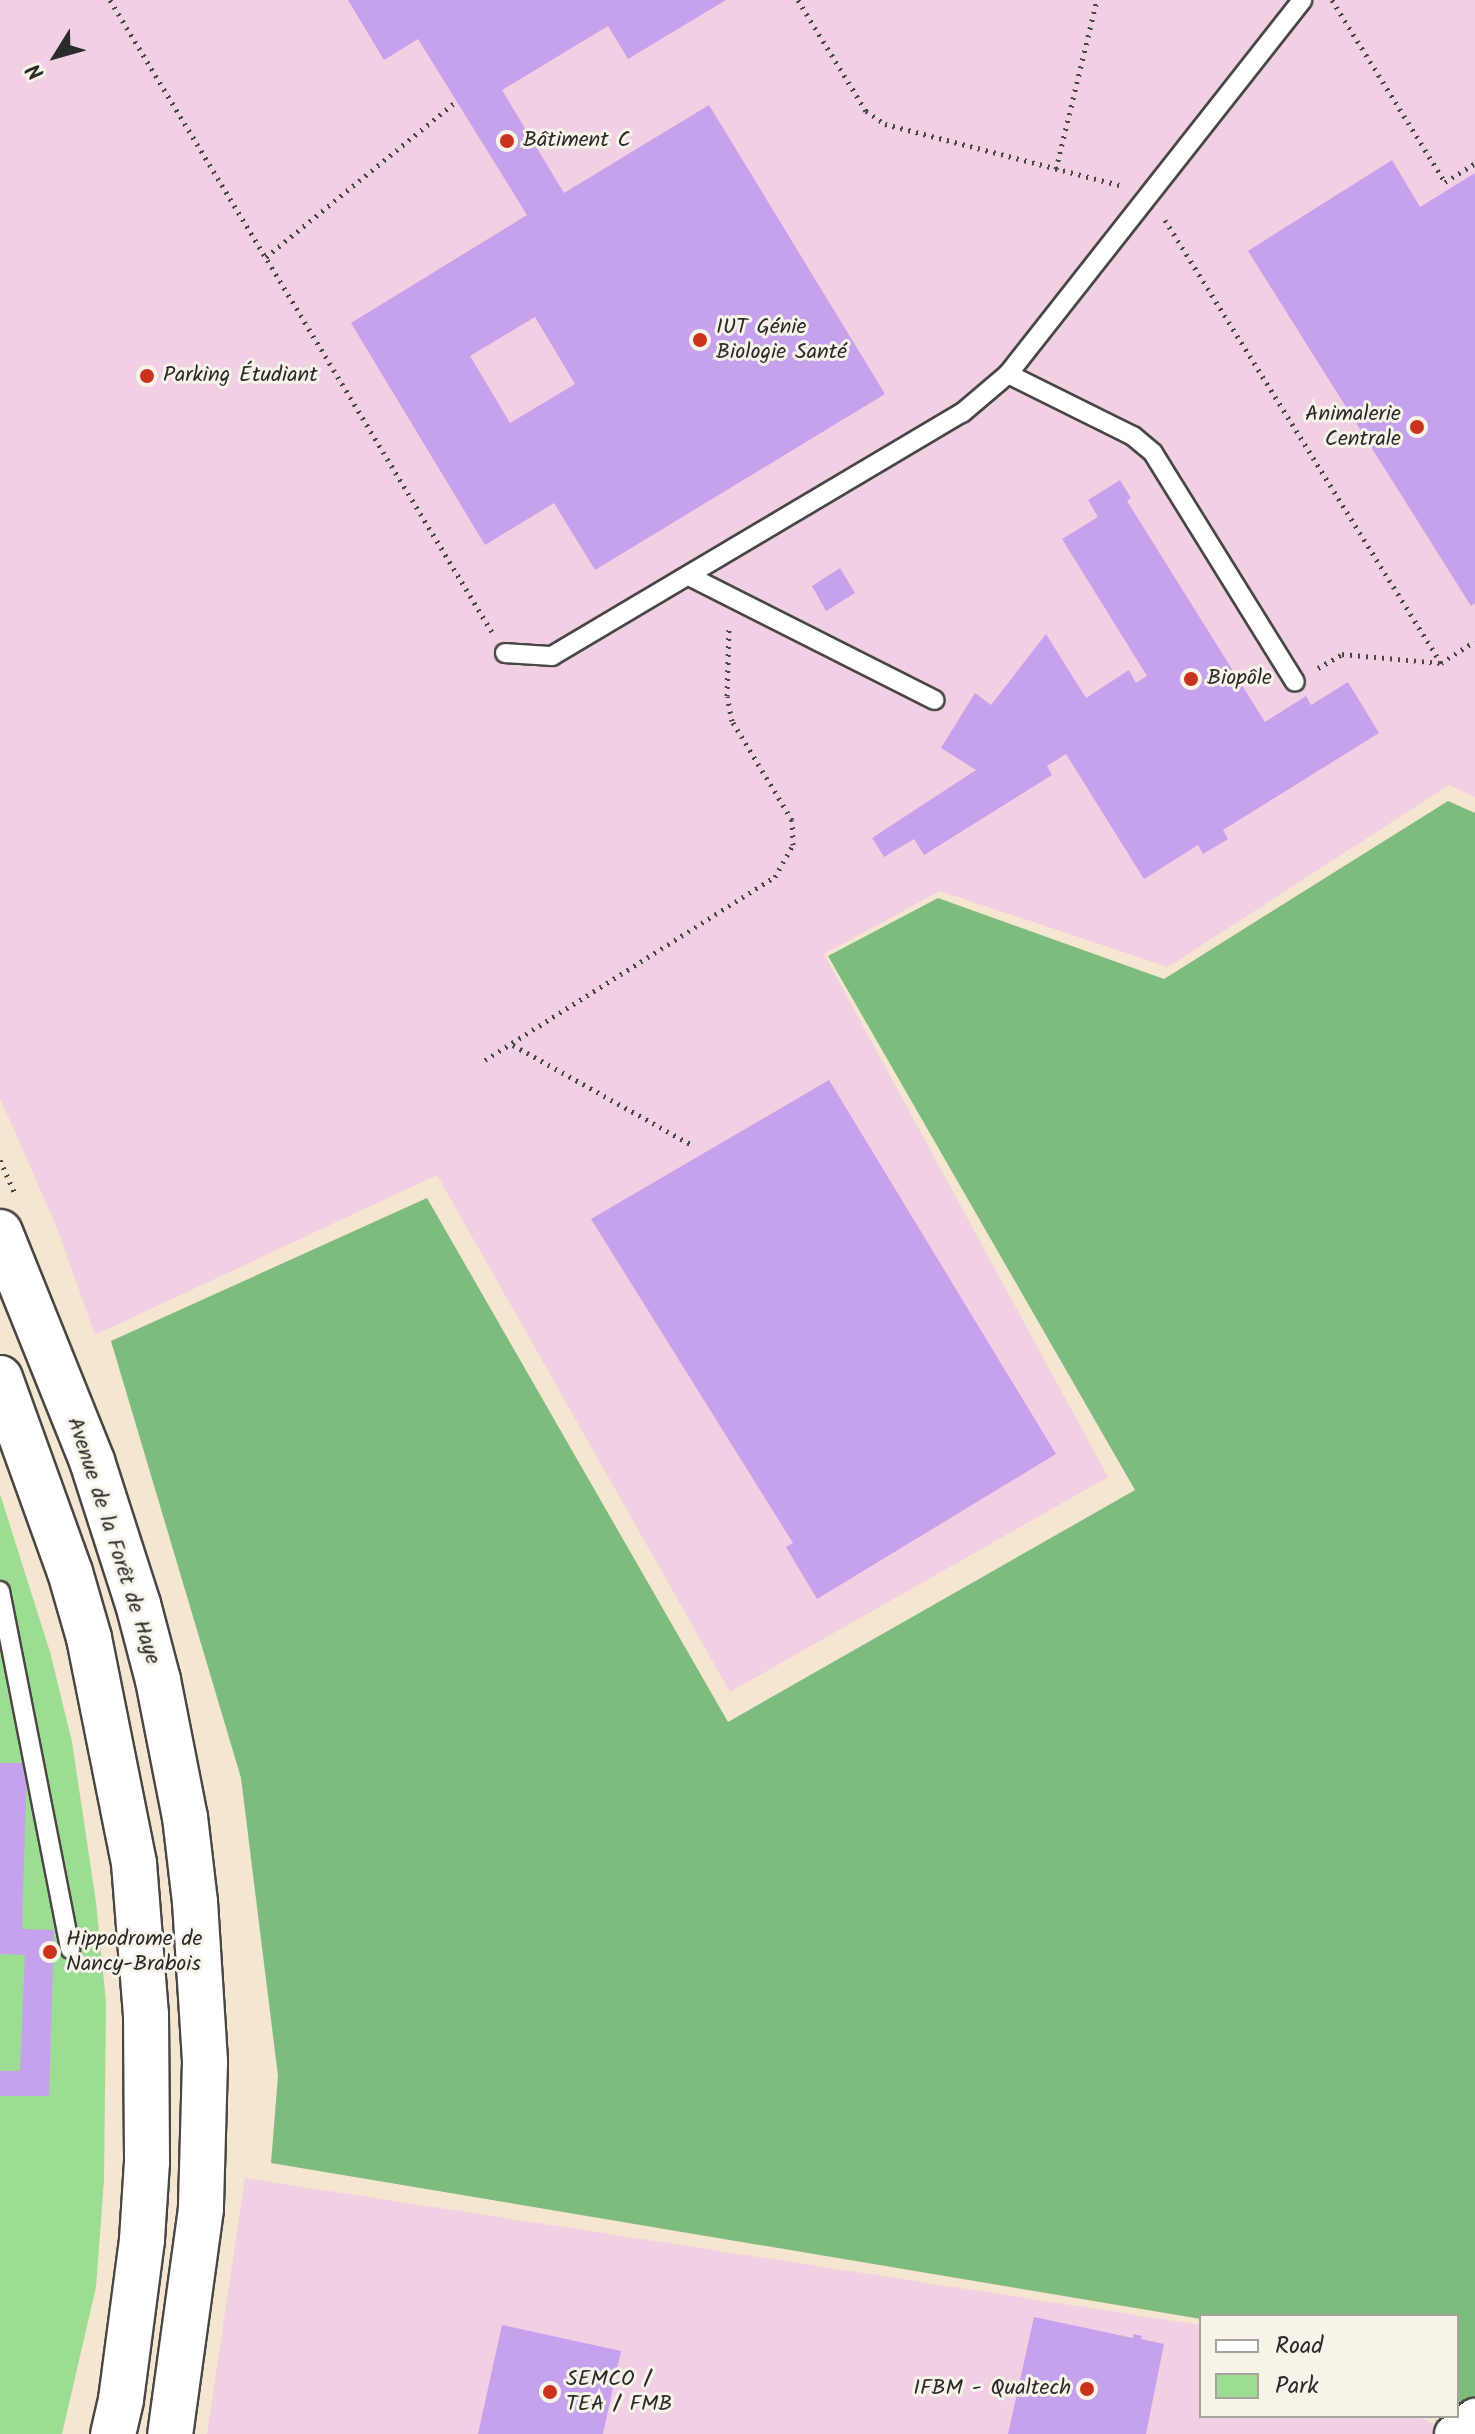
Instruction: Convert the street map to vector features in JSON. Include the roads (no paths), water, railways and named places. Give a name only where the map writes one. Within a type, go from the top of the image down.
[{"type":"street","name":"Avenue de la Forêt de Haye","points":[[0,1232],[92,1461],[138,1604],[158,1680],[185,1817],[195,1902],[205,2062],[201,2209],[170,2434]]},
{"type":"street","points":[[0,1378],[89,1638],[134,1863],[146,2014],[147,2162],[142,2240],[121,2400],[113,2434]]},
{"type":"street","points":[[1453,2434],[1475,2417]]},
{"type":"lane","points":[[505,653],[552,656],[962,413],[1008,374],[1302,0]]},
{"type":"lane","points":[[1008,374],[1133,436],[1153,453],[1295,682]]},
{"type":"lane","points":[[689,576],[934,700]]},
{"type":"lane","points":[[0,1591],[70,1949]]},
{"type":"place","name":"Bâtiment C","points":[[507,141]]},
{"type":"place","name":"IUT Génie Biologie Santé","points":[[700,340]]},
{"type":"place","name":"Parking Étudiant","points":[[147,376]]},
{"type":"place","name":"Animalerie Centrale","points":[[1417,427]]},
{"type":"place","name":"Biopôle","points":[[1191,679]]},
{"type":"place","name":"Hippodrome de Nancy-Brabois","points":[[50,1952]]},
{"type":"place","name":"IFBM - Qualtech","points":[[1087,2389]]},
{"type":"place","name":"SEMCO / TEA / FMB","points":[[550,2392]]}]
